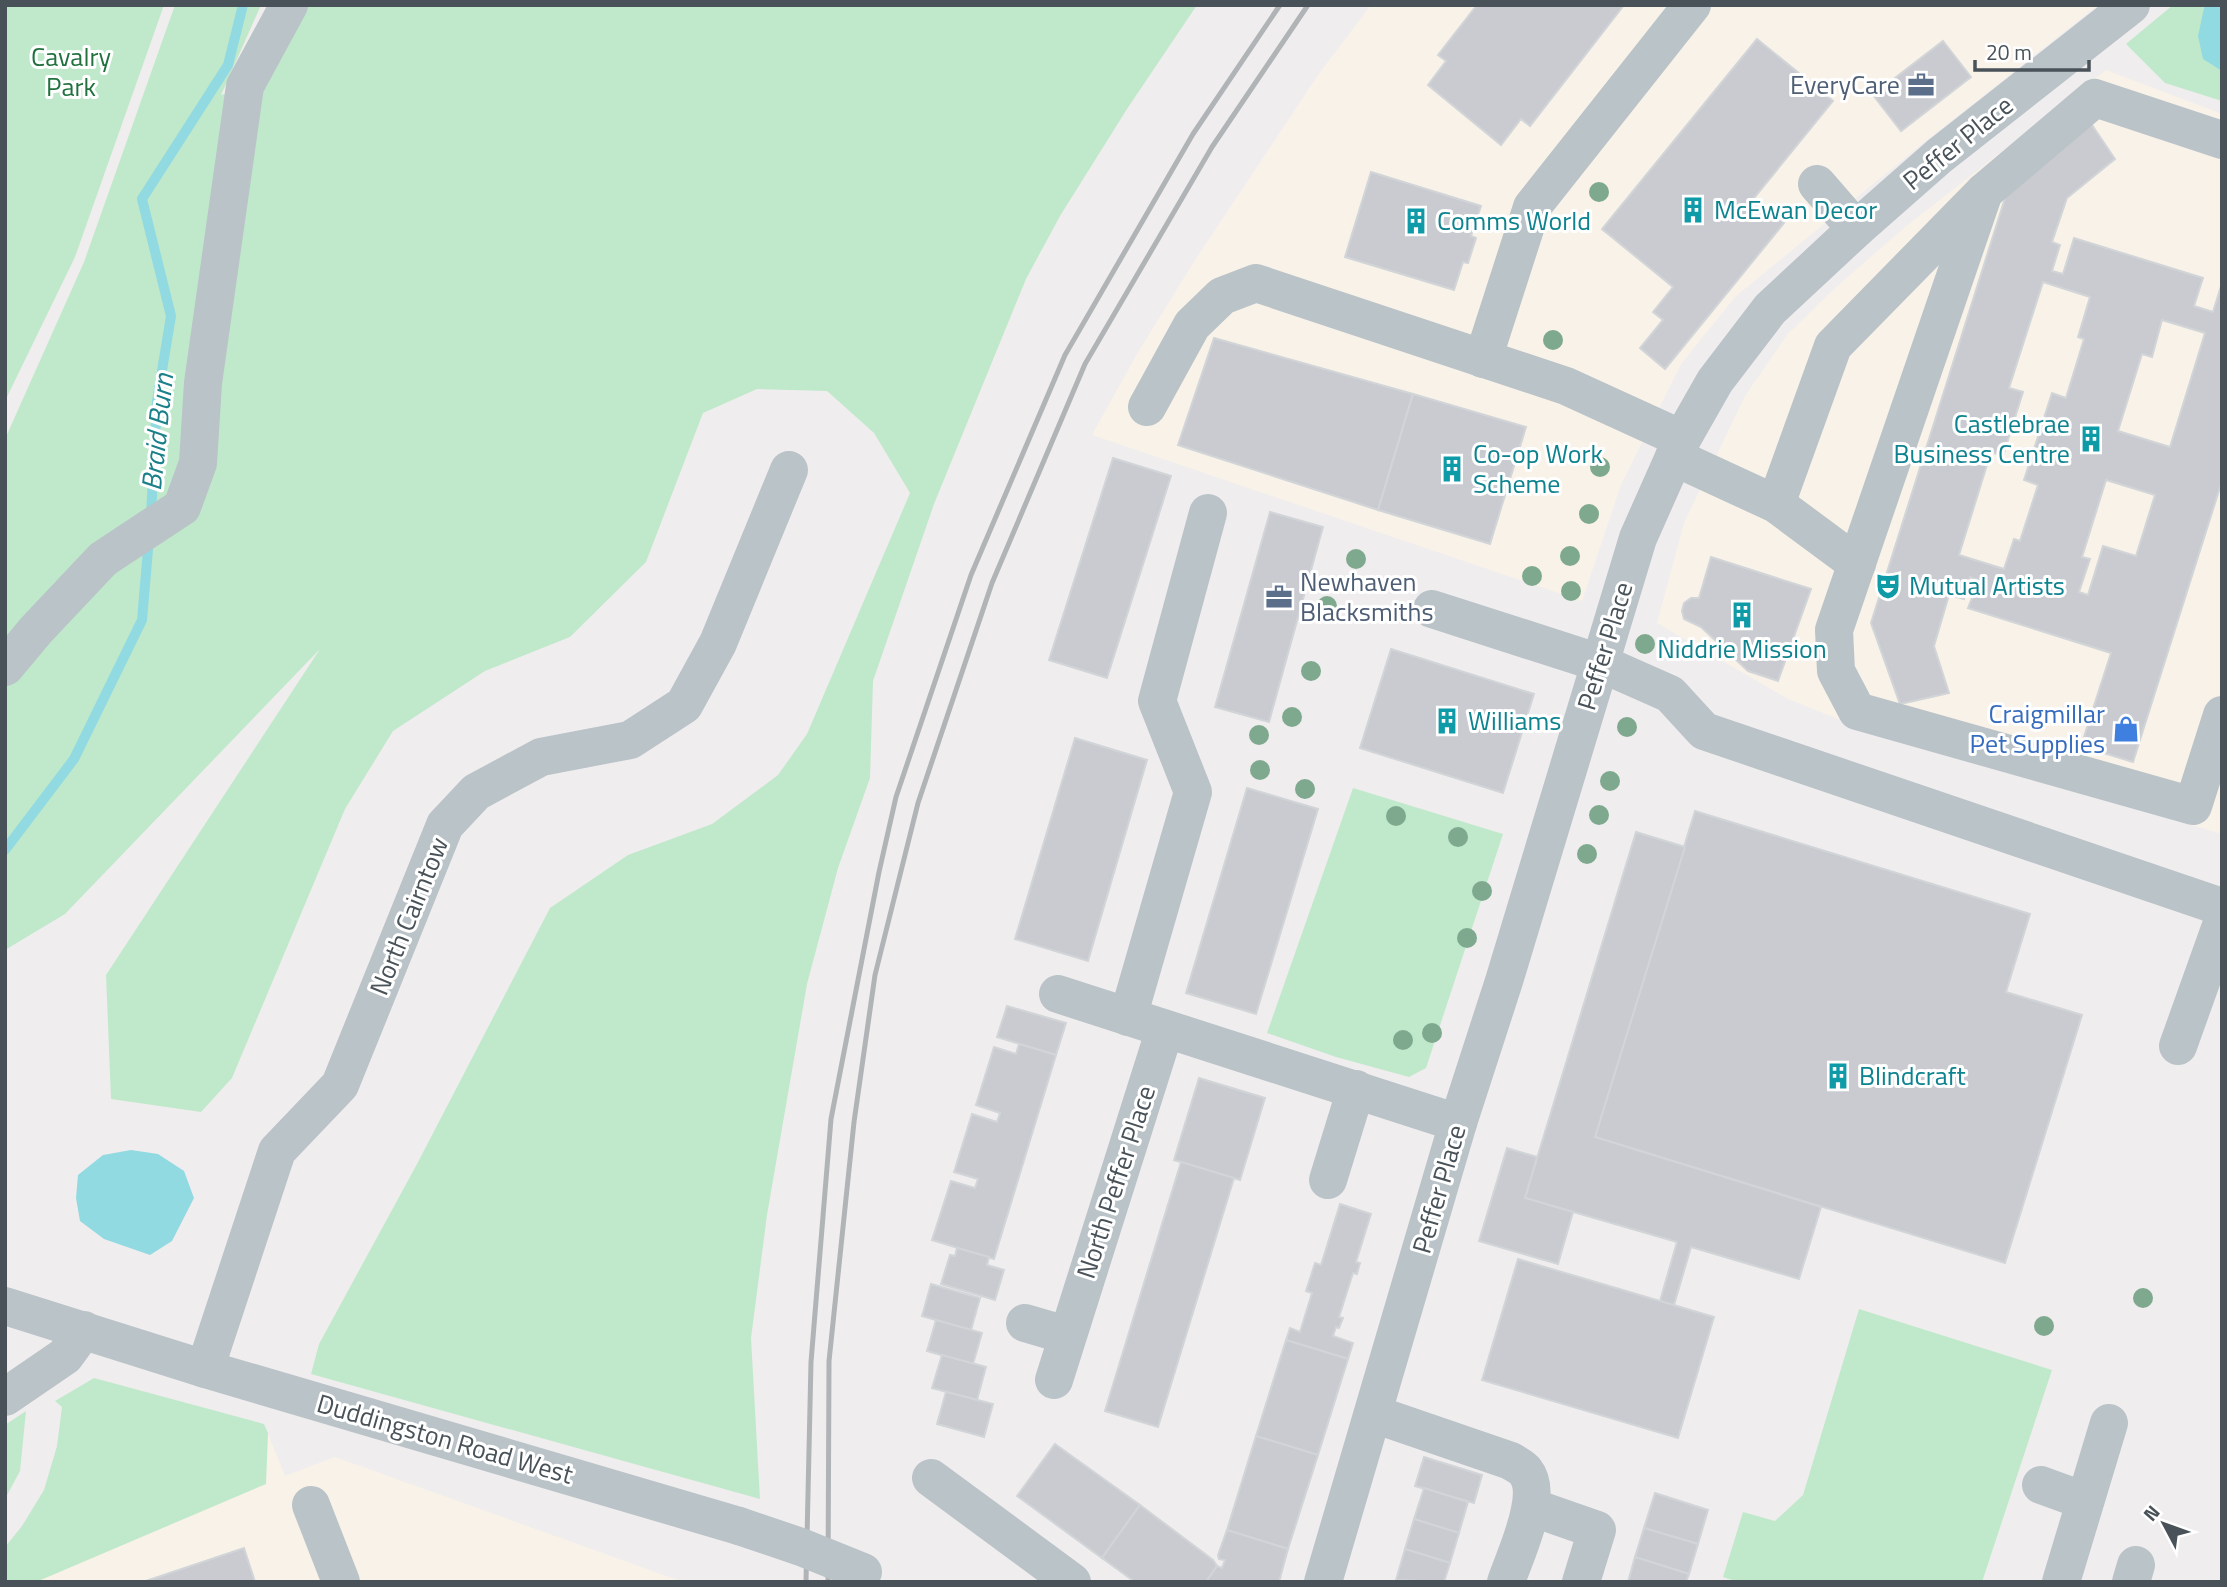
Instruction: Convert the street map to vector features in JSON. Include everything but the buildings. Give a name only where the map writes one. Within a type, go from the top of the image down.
[{"type":"street","points":[[5,667],[36,629],[103,559],[183,508],[198,463],[203,383],[245,86],[289,5]]},
{"type":"street","points":[[1483,359],[1532,207],[1692,5]]},
{"type":"street","name":"Peffer Place","points":[[1323,1582],[1458,1123],[1638,538],[1678,448],[1715,381],[1770,309],[1939,156],[2131,5]]},
{"type":"street","points":[[1776,504],[1833,346],[1984,192],[2095,98],[2222,140]]},
{"type":"street","points":[[1817,184],[1856,229]]},
{"type":"street","points":[[1984,192],[1834,630],[1836,671],[1857,711],[2193,806],[2222,715]]},
{"type":"street","points":[[1147,407],[1192,325],[1222,296],[1256,283],[1566,386],[1776,504],[1857,564]]},
{"type":"street","name":"North Cairntow","points":[[205,1369],[277,1151],[340,1085],[445,825],[476,792],[541,757],[630,740],[684,705],[718,643],[789,470]]},
{"type":"street","points":[[1128,1017],[1192,792],[1157,701],[1208,513]]},
{"type":"street","points":[[1432,609],[1600,663],[1670,694],[1704,731],[2222,907]]},
{"type":"street","points":[[2178,1046],[2222,923]]},
{"type":"street","points":[[1058,994],[1458,1123]]},
{"type":"street","name":"North Peffer Place","points":[[1054,1380],[1066,1335],[1165,1029]]},
{"type":"street","points":[[1328,1180],[1356,1089]]},
{"type":"street","name":"Duddingston Road West","points":[[5,1306],[205,1369],[739,1526],[802,1547],[872,1577]]},
{"type":"street","points":[[1025,1323],[1066,1335]]},
{"type":"street","points":[[5,1397],[65,1356],[84,1330]]},
{"type":"street","points":[[1374,1414],[1511,1461],[1525,1472],[1532,1490],[1531,1507],[1506,1582]]},
{"type":"street","points":[[2061,1582],[2109,1423]]},
{"type":"street","points":[[931,1478],[1072,1582]]},
{"type":"street","points":[[2041,1485],[2085,1501]]},
{"type":"street","points":[[311,1505],[341,1582]]},
{"type":"street","points":[[1531,1507],[1597,1530],[1581,1582]]},
{"type":"shaded area","points":[[1371,5],[2098,5],[1736,296],[1681,364],[1621,485],[1582,601],[1092,435],[1137,354],[1195,260],[1318,75]]},
{"type":"shaded area","points":[[2106,70],[2222,114],[2222,834],[1856,726],[1788,699],[1657,623],[1684,523],[1745,396],[1787,335],[1834,289],[1904,228]]},
{"type":"shaded area","points":[[264,1424],[285,1476],[335,1457],[683,1582],[19,1582]]},
{"type":"green space","name":"Cavalry Park","points":[[5,5],[164,5],[75,257],[5,401]]},
{"type":"green space","points":[[175,5],[261,5],[221,95],[261,82],[308,5],[1197,5],[1060,216],[1026,279],[934,504],[873,681],[870,778],[838,868],[807,984],[767,1215],[751,1338],[760,1499],[311,1374],[319,1344],[417,1164],[550,908],[628,855],[712,824],[778,775],[807,734],[910,493],[874,433],[827,391],[757,389],[703,413],[646,562],[570,637],[485,671],[393,731],[345,809],[232,1078],[201,1112],[111,1099],[106,975],[320,649],[65,914],[5,950],[5,439],[84,262]]},
{"type":"green space","points":[[2173,5],[2222,5],[2222,101],[2165,83],[2126,44]]},
{"type":"green space","points":[[1353,788],[1503,834],[1426,1068],[1409,1077],[1336,1057],[1267,1033]]},
{"type":"green space","points":[[1859,1309],[2052,1370],[1982,1582],[1738,1582],[1723,1577],[1743,1512],[1775,1521],[1803,1495]]},
{"type":"green space","points":[[94,1378],[264,1424],[268,1433],[266,1484],[36,1582],[5,1582],[5,1547],[22,1526],[44,1490],[57,1446],[62,1407],[55,1401]]},
{"type":"green space","points":[[26,1411],[20,1471],[5,1499],[5,1425]]},
{"type":"water","points":[[2206,5],[2222,5],[2222,71],[2203,59],[2198,36]]},
{"type":"water","points":[[131,1150],[158,1154],[184,1171],[194,1198],[172,1241],[150,1255],[104,1239],[80,1221],[76,1198],[78,1175],[103,1155]]},
{"type":"waterway","name":"Braid Burn","points":[[151,515],[157,401],[171,316],[142,199],[228,65],[243,5]]},
{"type":"waterway","name":"Braid Burn","points":[[5,850],[74,759],[142,620],[149,538]]},
{"type":"railway","points":[[806,1582],[811,1362],[831,1119],[896,797],[971,575],[1065,355],[1193,134],[1280,5]]},
{"type":"railway","points":[[828,1582],[829,1361],[854,1122],[875,975],[918,803],[992,583],[1085,364],[1212,147],[1308,5]]},
{"type":"place","name":"EveryCare","points":[[1921,85]]},
{"type":"place","name":"McEwan Decor","points":[[1693,210]]},
{"type":"place","name":"Comms World","points":[[1416,221]]},
{"type":"place","name":"Castlebrae Business Centre","points":[[2091,439]]},
{"type":"place","name":"Co-op Work Scheme","points":[[1452,469]]},
{"type":"place","name":"Mutual Artists","points":[[1888,586]]},
{"type":"place","name":"Newhaven Blacksmiths","points":[[1279,597]]},
{"type":"place","name":"Niddrie Mission","points":[[1742,615]]},
{"type":"place","name":"Williams","points":[[1447,721]]},
{"type":"place","name":"Craigmillar Pet Supplies","points":[[2126,729]]},
{"type":"place","name":"Blindcraft","points":[[1838,1076]]}]
